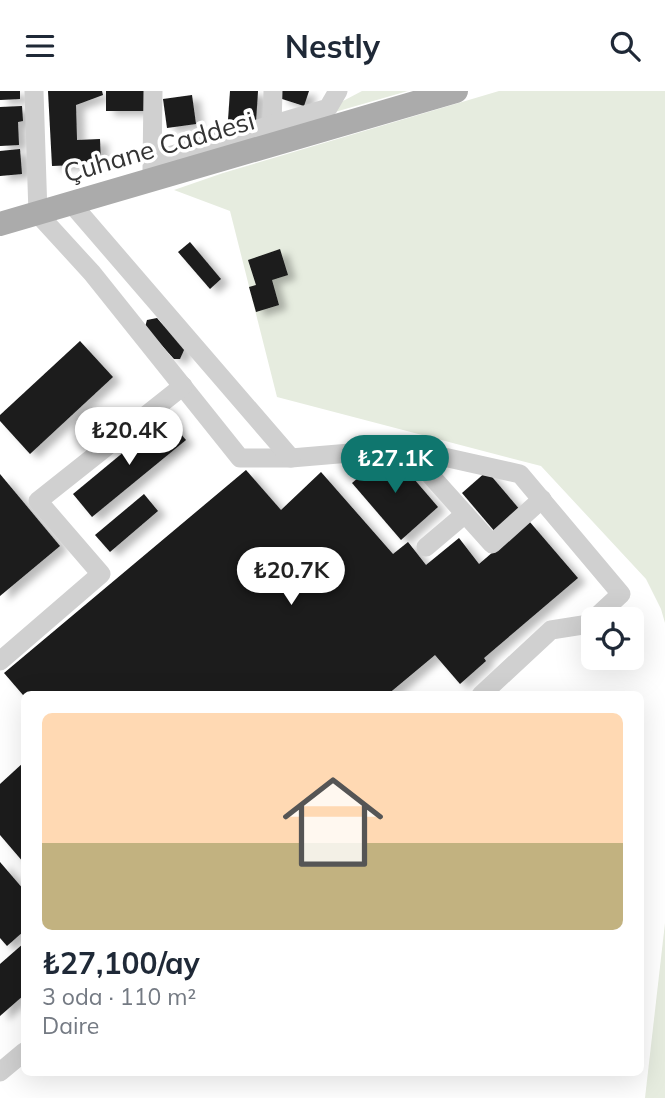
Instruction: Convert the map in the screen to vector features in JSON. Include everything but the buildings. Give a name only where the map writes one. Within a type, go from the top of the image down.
[{"type":"main road","name":"Çuhane Caddesi","points":[[0,224],[71,203],[152,170],[455,91]]},
{"type":"street","points":[[34,91],[38,213],[92,273],[240,458],[291,458],[350,453],[390,445],[520,474],[621,594],[608,607]]},
{"type":"street","points":[[153,91],[152,170],[272,125],[328,108],[338,91]]},
{"type":"street","points":[[272,125],[273,91]]},
{"type":"street","points":[[71,203],[291,458]]},
{"type":"street","points":[[0,661],[100,574],[38,501],[183,386]]},
{"type":"street","points":[[407,448],[492,544],[542,499]]},
{"type":"street","points":[[426,547],[465,514]]},
{"type":"street","points":[[485,691],[551,630],[581,625]]},
{"type":"street","points":[[0,1072],[21,1054]]},
{"type":"shaded area","points":[[362,91],[408,91],[328,114],[343,101]]},
{"type":"shaded area","points":[[499,91],[665,91],[665,623],[646,579],[541,466],[277,397],[230,211],[174,190]]},
{"type":"shaded area","points":[[665,923],[665,1098],[645,1098]]}]
